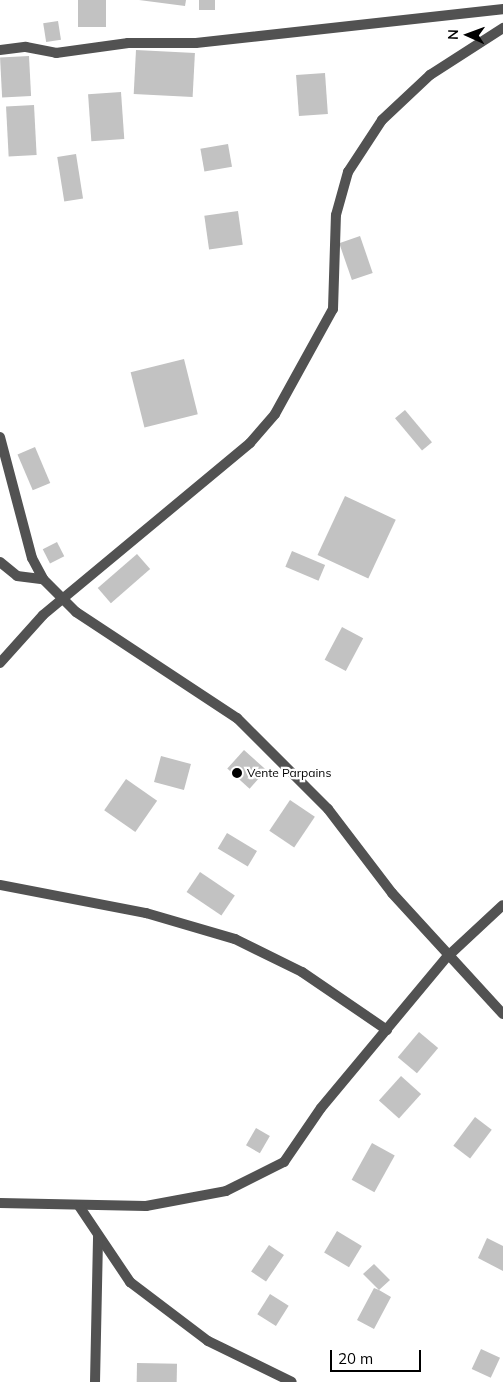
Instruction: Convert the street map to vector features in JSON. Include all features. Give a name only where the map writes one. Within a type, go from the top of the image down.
[{"type":"street","points":[[0,50],[26,47],[56,52],[128,42],[196,43],[503,9]]},
{"type":"street","points":[[0,663],[44,615],[250,443],[275,414],[321,338],[333,309],[336,215],[348,172],[382,120],[430,75],[503,28]]},
{"type":"street","points":[[0,437],[32,558],[43,579],[65,598],[76,612],[237,718],[328,809],[447,957],[503,1014]]},
{"type":"street","points":[[0,562],[17,576],[43,579]]},
{"type":"street","points":[[0,885],[146,913],[235,939],[302,972],[387,1030]]},
{"type":"street","points":[[0,1203],[146,1206],[226,1191],[284,1162],[321,1108],[447,957],[503,905]]},
{"type":"street","points":[[79,1206],[130,1282],[208,1340],[292,1382]]},
{"type":"street","points":[[95,1382],[98,1235]]},
{"type":"building","points":[[78,0],[106,0],[106,27],[78,27]]},
{"type":"building","points":[[139,0],[186,0],[185,6]]},
{"type":"building","points":[[199,0],[215,0],[215,10],[199,10]]},
{"type":"building","points":[[58,21],[61,40],[46,42],[43,23]]},
{"type":"building","points":[[136,50],[195,53],[193,97],[134,94]]},
{"type":"building","points":[[29,56],[31,96],[2,97],[0,58]]},
{"type":"building","points":[[325,73],[328,114],[299,116],[296,75]]},
{"type":"building","points":[[121,92],[124,139],[91,141],[88,94]]},
{"type":"building","points":[[34,105],[37,155],[9,156],[6,106]]},
{"type":"building","points":[[228,144],[232,167],[204,172],[200,149]]},
{"type":"building","points":[[76,154],[83,198],[64,201],[57,157]]},
{"type":"building","points":[[238,211],[243,245],[209,249],[204,216]]},
{"type":"building","points":[[360,236],[373,273],[352,280],[339,243]]},
{"type":"building","points":[[184,359],[198,414],[144,428],[131,372]]},
{"type":"building","points":[[405,410],[432,442],[422,451],[395,418]]},
{"type":"building","points":[[35,447],[50,483],[33,490],[18,454]]},
{"type":"building","points":[[345,496],[396,520],[368,579],[318,555]]},
{"type":"building","points":[[57,542],[64,556],[50,564],[43,549]]},
{"type":"building","points":[[292,551],[325,565],[318,581],[285,567]]},
{"type":"building","points":[[137,554],[150,569],[111,603],[98,588]]},
{"type":"building","points":[[342,627],[363,638],[346,671],[325,660]]},
{"type":"building","points":[[244,750],[266,770],[250,789],[227,769]]},
{"type":"building","points":[[161,756],[191,764],[184,790],[154,782]]},
{"type":"building","points":[[126,779],[157,801],[135,832],[104,810]]},
{"type":"building","points":[[290,800],[315,817],[294,847],[269,831]]},
{"type":"building","points":[[227,833],[257,851],[248,866],[218,848]]},
{"type":"building","points":[[200,872],[235,895],[221,915],[187,892]]},
{"type":"building","points":[[419,1032],[438,1048],[417,1073],[398,1057]]},
{"type":"building","points":[[401,1076],[421,1094],[399,1119],[379,1101]]},
{"type":"building","points":[[475,1117],[492,1130],[470,1158],[453,1146]]},
{"type":"building","points":[[256,1128],[270,1136],[260,1153],[246,1145]]},
{"type":"building","points":[[372,1143],[395,1156],[374,1192],[352,1180]]},
{"type":"building","points":[[337,1231],[362,1246],[349,1267],[324,1252]]},
{"type":"building","points":[[487,1238],[503,1246],[503,1271],[478,1258]]},
{"type":"building","points":[[269,1245],[284,1255],[266,1282],[251,1272]]},
{"type":"building","points":[[374,1264],[390,1280],[379,1290],[363,1274]]},
{"type":"building","points":[[374,1288],[391,1297],[374,1329],[357,1320]]},
{"type":"building","points":[[270,1294],[289,1306],[276,1326],[257,1314]]},
{"type":"building","points":[[481,1349],[500,1358],[491,1378],[472,1369]]},
{"type":"building","points":[[137,1363],[177,1364],[177,1382],[137,1382]]},
{"type":"place","name":"Vente Parpains","points":[[237,773]]}]
